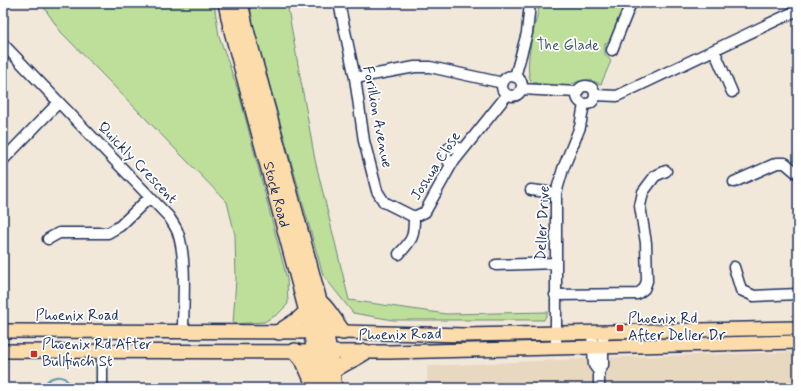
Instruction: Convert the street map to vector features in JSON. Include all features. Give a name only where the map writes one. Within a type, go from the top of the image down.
[{"type":"highway","name":"Stock Road","points":[[226,3],[307,312],[319,332]]},
{"type":"highway","name":"Stock Road","points":[[240,3],[319,301],[319,332],[325,387]]},
{"type":"highway","points":[[319,301],[328,308],[343,332]]},
{"type":"highway","points":[[279,332],[299,320],[307,312]]},
{"type":"highway","points":[[296,351],[304,362],[312,378],[325,387]]},
{"type":"highway","name":"Stock Road","points":[[322,351],[332,372],[325,387]]},
{"type":"highway","points":[[332,372],[344,363],[356,359],[365,352]]},
{"type":"main road","name":"Phoenix Road","points":[[3,331],[343,332],[465,335],[798,328]]},
{"type":"main road","name":"Phoenix Road","points":[[3,351],[365,352],[798,342]]},
{"type":"street","name":"Forillion Avenue","points":[[339,3],[355,78],[364,141],[377,191],[384,202],[414,217]]},
{"type":"street","points":[[515,77],[527,33],[530,3]]},
{"type":"street","points":[[612,50],[631,3]]},
{"type":"street","points":[[595,95],[616,96],[797,9]]},
{"type":"street","name":"Quickly Crescent","points":[[3,44],[150,196],[169,217],[178,231],[182,246],[183,332]]},
{"type":"street","points":[[714,50],[732,92]]},
{"type":"street","points":[[355,78],[415,67],[430,67],[503,83]]},
{"type":"street","points":[[515,77],[520,81],[521,89],[519,94],[514,96],[507,95],[503,92],[503,83],[505,79],[515,77]]},
{"type":"street","points":[[583,86],[588,86],[592,87],[595,91],[595,95],[592,102],[584,104],[580,101],[578,92],[583,86]]},
{"type":"street","points":[[521,89],[578,92]]},
{"type":"street","name":"Joshua Close","points":[[399,254],[409,244],[414,234],[414,217],[425,212],[451,165],[507,95]]},
{"type":"street","points":[[3,160],[59,102]]},
{"type":"street","name":"Deller Drive","points":[[556,347],[556,193],[563,169],[580,126],[584,104]]},
{"type":"street","points":[[734,182],[777,163],[785,163],[798,174]]},
{"type":"street","points":[[555,296],[637,294],[644,288],[647,281],[646,243],[640,206],[643,192],[655,176],[666,171]]},
{"type":"street","points":[[531,190],[556,193]]},
{"type":"street","points":[[48,239],[59,233],[108,233],[120,226],[150,196]]},
{"type":"street","points":[[496,265],[556,263]]},
{"type":"street","points":[[734,267],[741,290],[754,296],[798,294]]},
{"type":"street","points":[[598,333],[598,346],[603,365],[599,372],[599,388]]},
{"type":"street","points":[[102,351],[102,388]]},
{"type":"shaded area","points":[[798,352],[798,388],[427,388],[427,366],[623,357]]},
{"type":"green space","points":[[41,3],[214,3],[219,36],[239,93],[287,279],[288,304],[278,314],[264,322],[233,324],[236,279],[235,235],[227,202],[60,31]]},
{"type":"green space","points":[[250,3],[287,3],[315,160],[349,300],[446,314],[548,312],[544,320],[393,320],[353,313],[323,275],[253,26]]},
{"type":"green space","name":"The Glade","points":[[540,3],[629,3],[612,39],[605,44],[605,54],[611,61],[601,84],[589,80],[579,81],[566,87],[543,86],[531,81],[528,65],[529,54]]},
{"type":"waterway","points":[[43,388],[44,385],[54,377],[64,378],[73,388]]},
{"type":"place","name":"Phoenix Rd After Deller Dr","points":[[620,328]]},
{"type":"place","name":"Phoenix Rd After Bullfinch St","points":[[34,354]]}]
